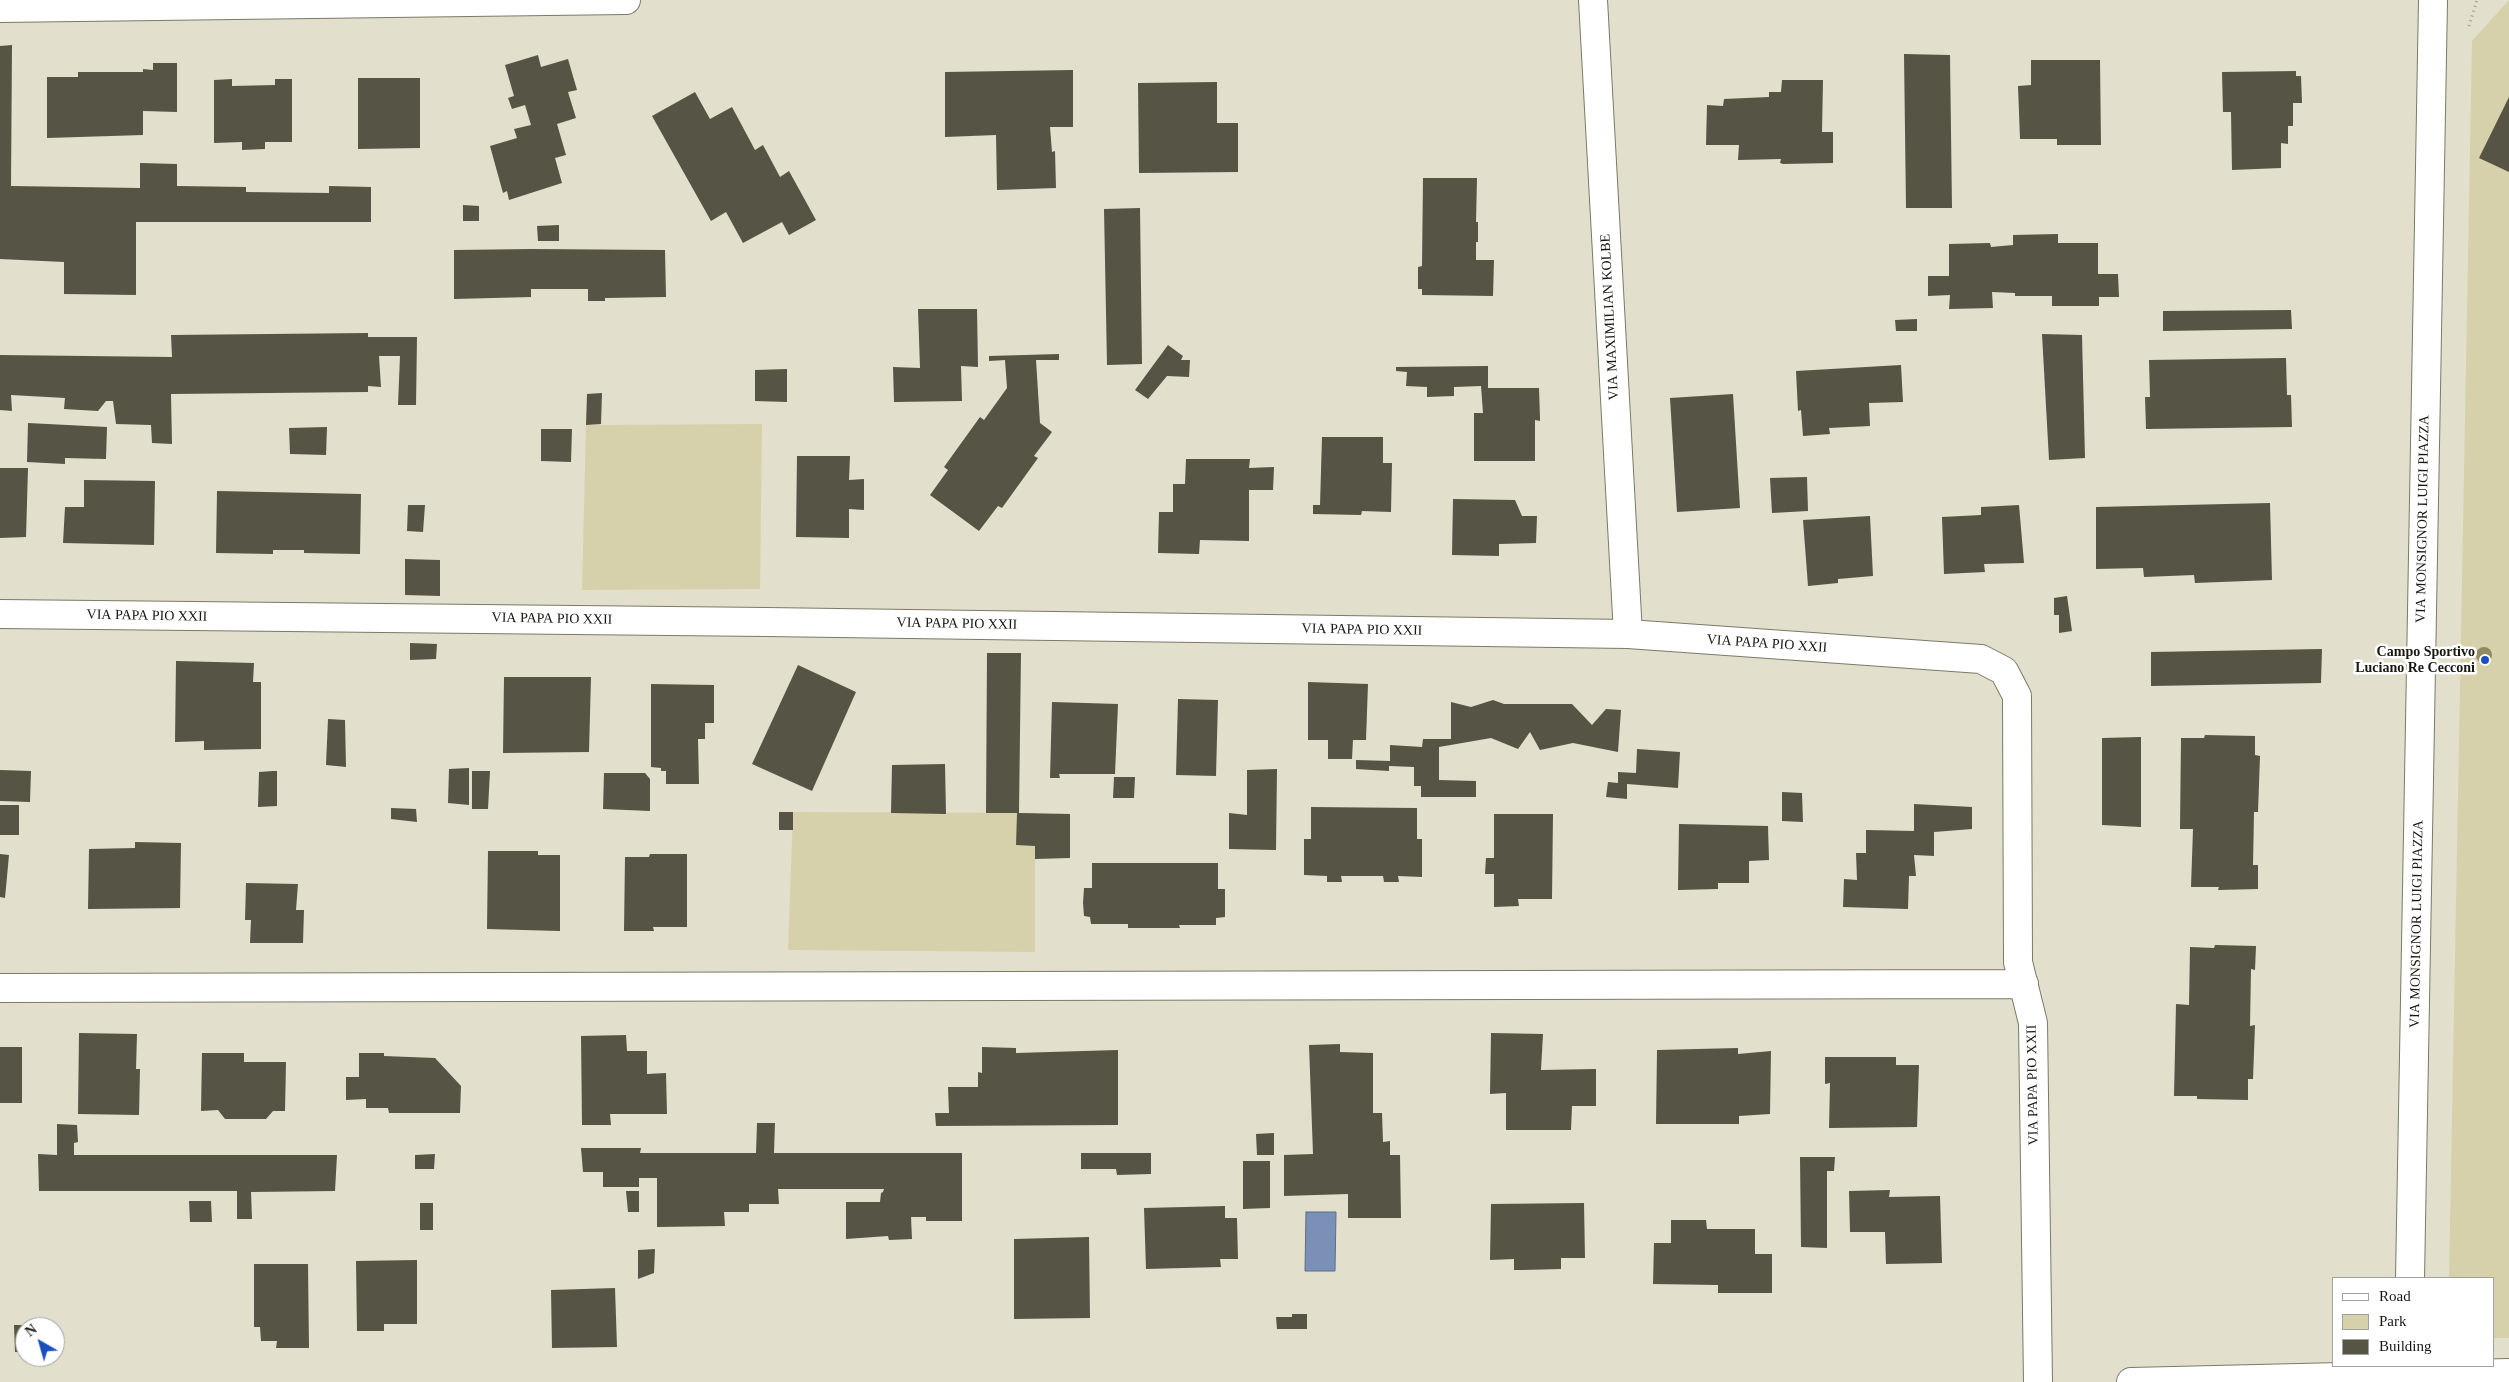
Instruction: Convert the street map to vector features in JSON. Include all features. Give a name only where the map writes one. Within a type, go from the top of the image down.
[{"type":"street","points":[[0,8],[626,0]]},
{"type":"street","name":"VIA MAXIMILIAN KOLBE","points":[[1593,0],[1628,634]]},
{"type":"street","name":"VIA MONSIGNOR LUIGI PIAZZA","points":[[2410,1277],[2433,0]]},
{"type":"street","name":"VIA PAPA PIO XXII","points":[[0,614],[737,621],[1628,634],[1980,659],[2004,670],[2017,696],[2018,962],[2033,1023],[2038,1382]]},
{"type":"street","points":[[0,988],[2024,984]]},
{"type":"street","points":[[2132,1382],[2509,1373]]},
{"type":"green space","name":"Campo Sportivo Luciano Re Cecconi","points":[[2509,0],[2509,1338],[2494,1338],[2494,1277],[2449,1277],[2472,41]]},
{"type":"green space","points":[[762,424],[760,589],[582,590],[586,425]]},
{"type":"green space","points":[[793,812],[1035,813],[1035,952],[788,950]]},
{"type":"water","points":[[1306,1212],[1336,1212],[1335,1271],[1305,1271]]},
{"type":"building","points":[[12,45],[11,186],[140,188],[140,163],[177,164],[177,186],[246,187],[246,192],[329,193],[329,186],[371,187],[371,222],[136,222],[136,295],[64,294],[64,262],[0,259],[0,46]]},
{"type":"building","points":[[1904,54],[1950,55],[1952,208],[1906,208]]},
{"type":"building","points":[[538,55],[541,67],[568,59],[577,90],[568,92],[576,118],[557,124],[566,155],[555,158],[562,183],[509,200],[507,191],[503,193],[490,146],[517,138],[514,129],[531,125],[525,105],[512,109],[508,98],[514,96],[505,65]]},
{"type":"building","points":[[2031,60],[2100,60],[2101,145],[2057,145],[2057,139],[2020,139],[2018,86],[2031,85]]},
{"type":"building","points":[[153,63],[177,63],[177,112],[143,111],[143,135],[47,138],[47,77],[78,77],[78,72],[143,72],[143,69],[153,70]]},
{"type":"building","points":[[1073,70],[1073,127],[1050,127],[1052,152],[1055,151],[1056,188],[997,190],[996,135],[945,137],[945,72]]},
{"type":"building","points":[[2296,71],[2296,76],[2301,76],[2302,103],[2293,103],[2293,126],[2288,126],[2288,144],[2281,143],[2281,168],[2232,170],[2231,112],[2223,112],[2222,72]]},
{"type":"building","points":[[358,78],[420,78],[420,148],[358,149]]},
{"type":"building","points":[[232,79],[232,86],[275,85],[275,79],[292,79],[292,142],[265,142],[265,149],[242,150],[242,142],[214,143],[214,80]]},
{"type":"building","points":[[1782,80],[1823,80],[1822,132],[1833,132],[1833,163],[1783,164],[1780,163],[1781,159],[1738,160],[1739,145],[1706,145],[1707,105],[1723,106],[1724,99],[1769,97],[1769,92],[1781,92]]},
{"type":"building","points":[[1217,82],[1217,123],[1238,123],[1238,172],[1139,173],[1138,83]]},
{"type":"building","points":[[695,92],[710,119],[732,107],[755,150],[763,145],[780,177],[789,171],[816,220],[789,235],[782,222],[743,243],[726,212],[711,221],[652,116]]},
{"type":"building","points":[[2509,97],[2509,172],[2479,158]]},
{"type":"building","points":[[1423,178],[1477,178],[1476,222],[1478,222],[1478,242],[1476,242],[1476,260],[1494,260],[1493,296],[1422,295],[1422,289],[1418,289],[1418,267],[1422,266]]},
{"type":"building","points":[[463,205],[479,206],[479,221],[463,221]]},
{"type":"building","points":[[1140,208],[1142,364],[1107,365],[1104,209]]},
{"type":"building","points":[[559,225],[559,241],[538,241],[537,226]]},
{"type":"building","points":[[2058,234],[2058,243],[2098,243],[2098,274],[2118,274],[2119,297],[2099,297],[2099,306],[2052,306],[2052,296],[2015,296],[2015,293],[1992,292],[1993,308],[1949,309],[1950,295],[1928,296],[1928,276],[1949,276],[1949,244],[1990,243],[1991,247],[2013,245],[2013,235]]},
{"type":"building","points":[[454,250],[665,250],[666,297],[605,298],[605,301],[588,301],[588,289],[531,289],[531,297],[454,299]]},
{"type":"building","points":[[918,309],[977,309],[978,367],[961,366],[962,401],[894,402],[893,367],[920,368]]},
{"type":"building","points":[[2291,310],[2292,329],[2163,331],[2163,311]]},
{"type":"building","points":[[1917,319],[1917,331],[1896,331],[1895,320]]},
{"type":"building","points":[[368,333],[368,337],[417,337],[416,405],[398,405],[400,356],[379,356],[381,387],[368,386],[368,392],[171,394],[172,444],[152,443],[151,425],[116,424],[113,401],[106,401],[98,411],[64,409],[65,398],[11,395],[12,411],[0,410],[0,355],[172,357],[171,335]]},
{"type":"building","points":[[2042,334],[2082,335],[2085,458],[2049,460]]},
{"type":"building","points":[[1168,345],[1183,356],[1181,360],[1190,360],[1189,377],[1167,376],[1148,399],[1135,390]]},
{"type":"building","points":[[1059,354],[1059,360],[1036,360],[1040,423],[1052,432],[1034,456],[1038,458],[1002,508],[998,506],[979,531],[930,495],[948,470],[944,467],[980,417],[984,420],[1007,388],[1005,360],[989,361],[989,356]]},
{"type":"building","points":[[2286,358],[2287,395],[2291,395],[2292,427],[2146,429],[2145,397],[2150,397],[2149,360]]},
{"type":"building","points":[[1901,365],[1903,402],[1869,403],[1870,426],[1829,428],[1830,434],[1803,436],[1801,410],[1798,411],[1796,371]]},
{"type":"building","points":[[1488,366],[1488,388],[1539,388],[1540,421],[1535,420],[1535,461],[1474,461],[1474,413],[1483,413],[1481,386],[1454,387],[1454,396],[1427,397],[1427,387],[1406,386],[1407,372],[1396,371],[1396,367]]},
{"type":"building","points":[[787,369],[787,402],[755,401],[755,370]]},
{"type":"building","points":[[602,393],[601,424],[586,425],[587,394]]},
{"type":"building","points":[[1733,394],[1740,508],[1677,512],[1670,398]]},
{"type":"building","points":[[28,423],[107,427],[106,459],[65,458],[65,464],[27,462]]},
{"type":"building","points":[[327,427],[326,455],[290,454],[289,428]]},
{"type":"building","points":[[541,429],[572,429],[571,462],[541,461]]},
{"type":"building","points":[[1322,437],[1383,437],[1383,463],[1392,463],[1391,512],[1362,511],[1361,515],[1313,514],[1313,505],[1320,505]]},
{"type":"building","points":[[797,456],[850,456],[849,480],[864,479],[864,510],[849,509],[849,538],[796,537]]},
{"type":"building","points":[[1186,459],[1250,459],[1249,468],[1274,467],[1273,490],[1249,490],[1249,541],[1200,540],[1199,554],[1158,553],[1159,512],[1173,512],[1173,484],[1185,484]]},
{"type":"building","points":[[0,468],[28,468],[26,537],[0,538]]},
{"type":"building","points":[[1807,477],[1808,511],[1772,513],[1770,478]]},
{"type":"building","points":[[84,480],[155,481],[154,545],[63,543],[65,507],[84,507]]},
{"type":"building","points":[[217,491],[361,494],[360,554],[304,553],[304,550],[273,550],[273,554],[216,553]]},
{"type":"building","points":[[1453,499],[1515,500],[1522,516],[1537,516],[1536,543],[1499,544],[1499,556],[1452,555]]},
{"type":"building","points":[[2270,503],[2272,580],[2195,583],[2194,575],[2144,577],[2143,568],[2096,569],[2096,507]]},
{"type":"building","points":[[408,505],[425,505],[423,532],[407,531]]},
{"type":"building","points":[[2019,505],[2024,563],[1984,564],[1985,572],[1944,574],[1942,517],[1981,515],[1981,507]]},
{"type":"building","points":[[1870,516],[1873,576],[1838,579],[1838,583],[1808,586],[1803,520]]},
{"type":"building","points":[[405,559],[440,560],[440,596],[405,595]]},
{"type":"building","points":[[2067,596],[2072,631],[2059,633],[2059,615],[2054,615],[2054,598]]},
{"type":"building","points":[[410,643],[437,644],[436,659],[410,660]]},
{"type":"building","points":[[2322,649],[2321,683],[2151,686],[2151,652]]},
{"type":"building","points":[[987,653],[1021,653],[1019,813],[1070,814],[1070,858],[1035,859],[1035,846],[1016,845],[1017,813],[986,813]]},
{"type":"building","points":[[176,661],[254,663],[253,682],[261,682],[261,749],[204,750],[204,741],[175,742]]},
{"type":"building","points":[[798,665],[856,692],[812,791],[752,764]]},
{"type":"building","points":[[504,677],[591,677],[589,752],[503,753]]},
{"type":"building","points":[[1308,682],[1368,684],[1366,740],[1353,740],[1352,759],[1328,759],[1328,740],[1308,740]]},
{"type":"building","points":[[651,684],[714,685],[714,723],[705,723],[705,739],[698,739],[699,784],[666,784],[666,771],[661,771],[661,768],[651,767]]},
{"type":"building","points":[[1178,699],[1218,700],[1216,776],[1176,775]]},
{"type":"building","points":[[1493,700],[1504,704],[1572,704],[1592,725],[1606,709],[1621,710],[1618,752],[1573,743],[1540,750],[1530,732],[1518,749],[1491,738],[1439,747],[1439,780],[1476,781],[1476,797],[1421,797],[1421,786],[1414,786],[1414,767],[1389,766],[1389,771],[1356,769],[1356,760],[1390,761],[1390,745],[1422,747],[1423,739],[1451,739],[1451,702],[1471,707]]},
{"type":"building","points":[[1052,702],[1118,704],[1115,774],[1059,774],[1060,778],[1050,778]]},
{"type":"building","points":[[328,719],[345,720],[346,767],[326,765]]},
{"type":"building","points":[[2205,735],[2255,736],[2255,755],[2260,756],[2258,812],[2254,812],[2253,865],[2258,865],[2258,889],[2218,890],[2219,887],[2191,887],[2193,829],[2180,829],[2181,738],[2204,738]]},
{"type":"building","points":[[2141,737],[2141,827],[2102,825],[2102,738]]},
{"type":"building","points":[[1637,749],[1680,752],[1678,788],[1627,784],[1627,799],[1606,797],[1608,782],[1618,783],[1618,772],[1636,773]]},
{"type":"building","points":[[945,764],[946,814],[891,813],[892,765]]},
{"type":"building","points":[[469,768],[469,805],[448,803],[449,769]]},
{"type":"building","points":[[1277,769],[1276,850],[1229,849],[1229,813],[1247,815],[1247,770]]},
{"type":"building","points":[[0,770],[31,771],[30,802],[0,801]]},
{"type":"building","points":[[277,771],[277,806],[258,807],[259,772]]},
{"type":"building","points":[[472,771],[490,771],[488,809],[472,809]]},
{"type":"building","points":[[604,773],[645,773],[650,779],[650,811],[603,809]]},
{"type":"building","points":[[1114,777],[1135,777],[1134,798],[1113,798]]},
{"type":"building","points":[[1782,792],[1802,793],[1803,822],[1782,821]]},
{"type":"building","points":[[1914,804],[1972,807],[1972,829],[1934,832],[1934,856],[1914,855],[1916,876],[1909,876],[1908,909],[1843,907],[1844,879],[1857,880],[1856,853],[1866,853],[1866,830],[1914,831]]},
{"type":"building","points":[[0,805],[19,805],[19,835],[0,835]]},
{"type":"building","points":[[1311,807],[1417,808],[1417,839],[1422,839],[1422,877],[1398,876],[1399,882],[1384,882],[1383,876],[1341,876],[1342,882],[1327,882],[1327,876],[1304,875],[1304,839],[1311,839]]},
{"type":"building","points":[[391,808],[416,809],[417,822],[391,819]]},
{"type":"building","points":[[779,812],[793,812],[793,830],[779,830]]},
{"type":"building","points":[[1494,814],[1553,814],[1552,899],[1518,899],[1519,906],[1494,907],[1494,874],[1485,874],[1486,858],[1494,858]]},
{"type":"building","points":[[1679,824],[1768,826],[1769,860],[1749,861],[1749,883],[1718,883],[1718,889],[1678,890]]},
{"type":"building","points":[[135,842],[181,843],[180,908],[88,909],[89,849],[135,848]]},
{"type":"building","points":[[488,851],[538,851],[538,855],[560,855],[560,931],[487,929]]},
{"type":"building","points":[[0,854],[9,855],[5,898],[0,897]]},
{"type":"building","points":[[650,854],[687,854],[687,927],[653,927],[654,931],[624,931],[625,857],[649,857]]},
{"type":"building","points":[[1092,863],[1218,863],[1218,889],[1225,889],[1225,917],[1216,918],[1216,925],[1179,925],[1180,928],[1128,928],[1128,924],[1091,924],[1090,917],[1084,916],[1083,903],[1084,888],[1092,888]]},
{"type":"building","points":[[246,883],[298,884],[296,910],[304,910],[303,943],[250,943],[251,920],[245,920]]},
{"type":"building","points":[[2215,945],[2256,946],[2255,970],[2251,969],[2250,1026],[2255,1025],[2253,1079],[2248,1079],[2248,1100],[2197,1099],[2197,1096],[2174,1096],[2176,1004],[2189,1005],[2190,947],[2214,948]]},
{"type":"building","points":[[79,1033],[137,1034],[136,1069],[140,1069],[139,1115],[78,1114]]},
{"type":"building","points":[[1491,1033],[1543,1034],[1541,1070],[1596,1069],[1596,1106],[1572,1106],[1571,1130],[1506,1130],[1506,1093],[1490,1094]]},
{"type":"building","points":[[626,1035],[627,1051],[647,1051],[647,1074],[666,1073],[667,1114],[610,1114],[611,1125],[582,1125],[581,1036]]},
{"type":"building","points":[[1340,1044],[1340,1052],[1373,1053],[1373,1113],[1382,1113],[1383,1142],[1390,1141],[1390,1155],[1400,1155],[1401,1218],[1348,1218],[1348,1194],[1284,1196],[1284,1155],[1313,1154],[1309,1045]]},
{"type":"building","points":[[0,1047],[22,1047],[22,1103],[0,1103]]},
{"type":"building","points":[[982,1047],[1016,1048],[1016,1053],[1118,1050],[1118,1125],[936,1126],[935,1113],[949,1113],[948,1087],[978,1087],[978,1072],[982,1073]]},
{"type":"building","points":[[1738,1048],[1738,1054],[1771,1051],[1770,1114],[1739,1116],[1739,1124],[1656,1124],[1657,1050]]},
{"type":"building","points":[[202,1053],[244,1053],[244,1062],[286,1062],[285,1111],[273,1111],[266,1119],[225,1119],[218,1110],[201,1111]]},
{"type":"building","points":[[359,1053],[384,1053],[384,1056],[435,1058],[461,1086],[460,1113],[389,1113],[388,1108],[366,1108],[366,1099],[346,1100],[346,1077],[359,1077]]},
{"type":"building","points":[[1825,1057],[1896,1057],[1896,1065],[1919,1065],[1917,1127],[1829,1128],[1830,1083],[1825,1084]]},
{"type":"building","points":[[757,1123],[775,1123],[774,1153],[962,1153],[962,1221],[926,1221],[926,1217],[911,1217],[912,1239],[889,1240],[888,1236],[846,1239],[846,1202],[880,1202],[881,1193],[884,1189],[778,1189],[779,1204],[749,1204],[749,1212],[724,1212],[725,1226],[657,1227],[657,1178],[639,1178],[639,1187],[603,1187],[603,1172],[583,1172],[581,1148],[641,1148],[640,1153],[756,1153]]},
{"type":"building","points":[[57,1124],[77,1125],[78,1142],[74,1143],[74,1155],[337,1155],[335,1191],[251,1192],[252,1219],[237,1219],[237,1191],[39,1191],[38,1154],[57,1155]]},
{"type":"building","points":[[1274,1133],[1274,1155],[1257,1155],[1256,1134]]},
{"type":"building","points":[[1081,1153],[1151,1153],[1151,1174],[1117,1175],[1116,1169],[1081,1169]]},
{"type":"building","points":[[435,1154],[434,1169],[415,1169],[415,1155]]},
{"type":"building","points":[[1800,1157],[1835,1157],[1834,1171],[1827,1171],[1827,1248],[1801,1247]]},
{"type":"building","points":[[1243,1161],[1270,1161],[1270,1208],[1243,1209]]},
{"type":"building","points":[[1890,1190],[1889,1197],[1940,1196],[1942,1263],[1886,1264],[1885,1232],[1850,1232],[1849,1191]]},
{"type":"building","points":[[626,1191],[639,1191],[639,1212],[628,1212]]},
{"type":"building","points":[[189,1201],[211,1201],[212,1222],[190,1222]]},
{"type":"building","points":[[420,1203],[433,1203],[433,1230],[420,1230]]},
{"type":"building","points":[[1584,1203],[1585,1258],[1561,1258],[1561,1269],[1523,1270],[1514,1270],[1514,1259],[1490,1260],[1491,1204]]},
{"type":"building","points":[[1225,1206],[1225,1218],[1237,1218],[1238,1259],[1220,1259],[1221,1267],[1146,1269],[1144,1208]]},
{"type":"building","points":[[1671,1220],[1706,1220],[1707,1229],[1755,1229],[1755,1254],[1772,1254],[1772,1293],[1718,1293],[1718,1285],[1653,1284],[1654,1243],[1671,1243]]},
{"type":"building","points":[[1089,1237],[1090,1318],[1014,1319],[1014,1239]]},
{"type":"building","points":[[655,1249],[654,1273],[638,1279],[638,1250]]},
{"type":"building","points":[[417,1260],[417,1324],[384,1324],[384,1331],[357,1331],[356,1261]]},
{"type":"building","points":[[254,1264],[308,1264],[309,1348],[276,1348],[277,1341],[261,1341],[260,1327],[254,1327]]},
{"type":"building","points":[[615,1288],[617,1347],[552,1348],[551,1290]]},
{"type":"building","points":[[1292,1314],[1307,1314],[1307,1329],[1277,1329],[1276,1317],[1292,1317]]},
{"type":"place","name":"Campo Sportivo Luciano Re Cecconi","points":[[2485,660]]}]
